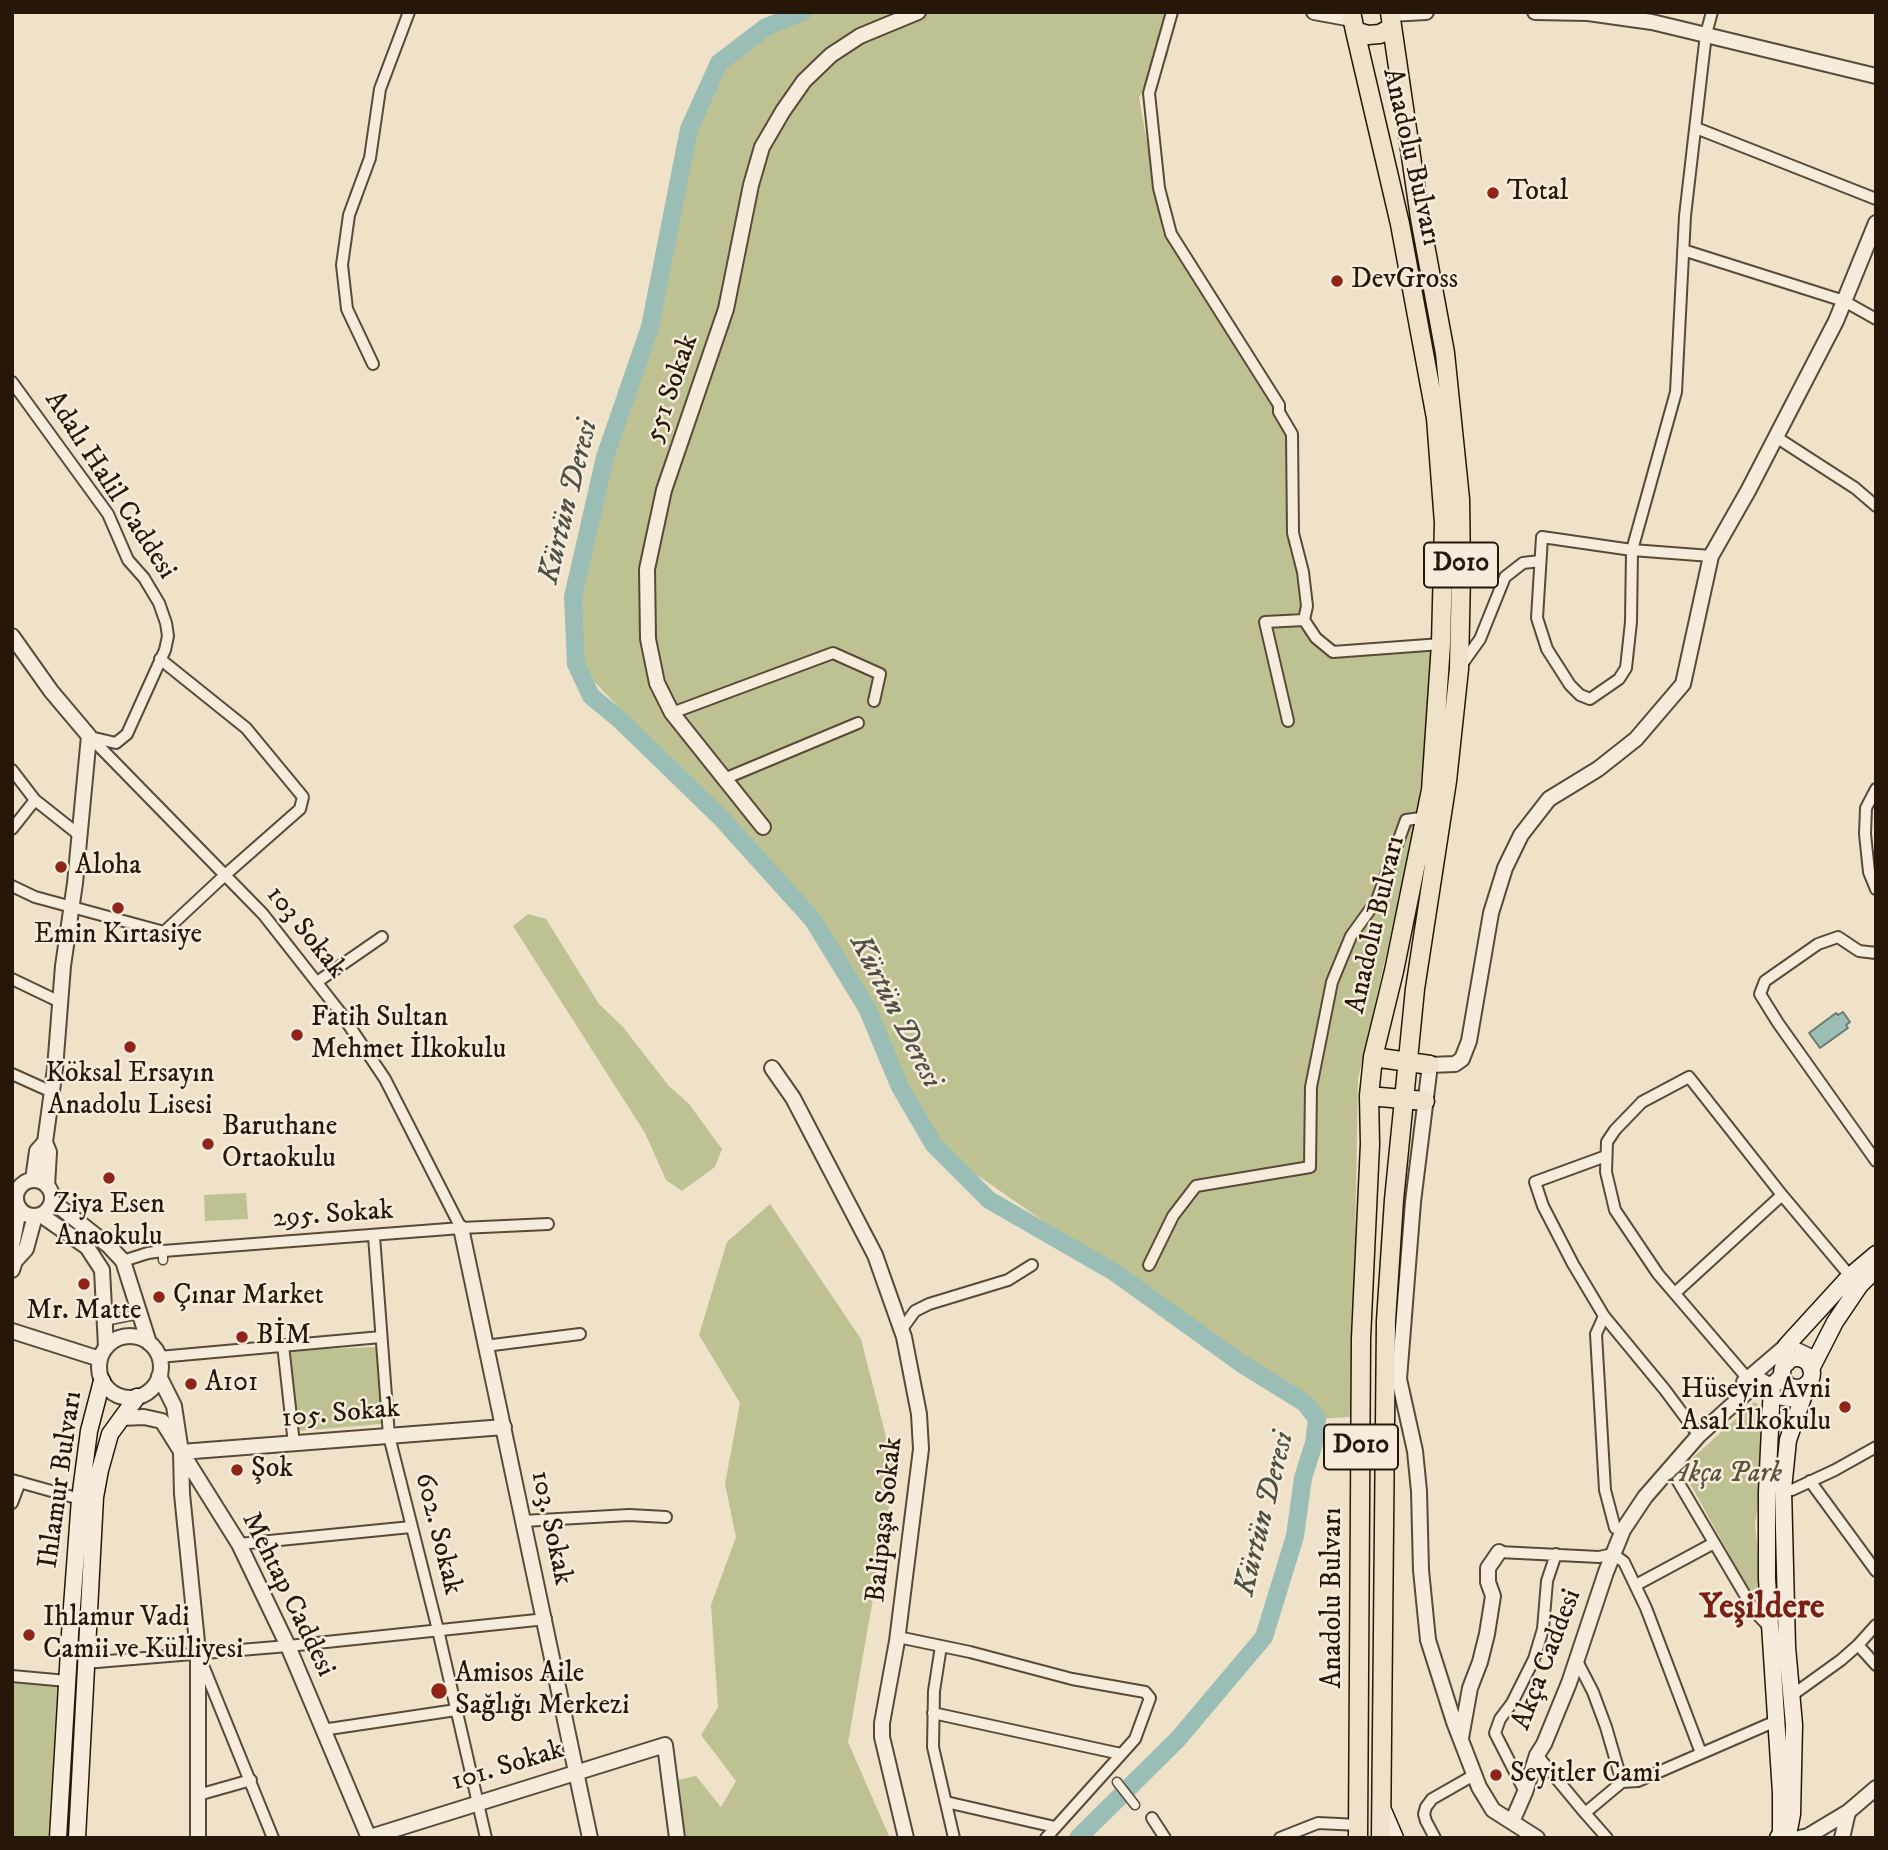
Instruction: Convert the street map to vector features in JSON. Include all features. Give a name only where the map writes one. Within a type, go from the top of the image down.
[{"type":"highway","points":[[1353,21],[1368,35],[1380,34],[1396,16]]},
{"type":"highway","name":"Anadolu Bulvarı","points":[[1381,1838],[1386,1321],[1394,1200],[1415,989],[1447,781],[1459,669],[1460,499],[1454,421],[1445,353],[1420,218],[1396,16]]},
{"type":"highway","name":"Anadolu Bulvarı","points":[[1353,21],[1400,224],[1436,418],[1444,523],[1437,719],[1428,817],[1373,1056],[1369,1096],[1370,1156],[1361,1339],[1359,1831]]},
{"type":"highway","points":[[1373,1056],[1430,1065]]},
{"type":"highway","points":[[1369,1096],[1425,1101]]},
{"type":"main road","points":[[1778,1838],[1781,1833],[1781,1793],[1767,1579],[1767,1492],[1781,1369],[1850,1276],[1876,1254]]},
{"type":"main road","points":[[1788,1838],[1793,1801],[1794,1725],[1783,1551],[1783,1489],[1788,1440],[1804,1405],[1815,1366],[1835,1322],[1860,1285],[1876,1269]]},
{"type":"main road","points":[[1781,1369],[1801,1359],[1815,1366]]},
{"type":"main road","points":[[1781,1369],[1791,1387],[1800,1388],[1815,1366]]},
{"type":"main road","name":"Ihlamur Bulvarı","points":[[58,1838],[80,1499],[89,1431],[103,1381]]},
{"type":"main road","name":"Ihlamur Bulvarı","points":[[77,1838],[95,1497],[110,1434],[137,1396]]},
{"type":"main road","points":[[1381,1805],[1395,1838]]},
{"type":"street","points":[[373,364],[348,309],[342,265],[349,215],[370,158],[380,89],[409,12]]},
{"type":"street","name":"551 Sokak","points":[[763,827],[672,713],[657,683],[648,639],[647,569],[664,490],[726,309],[751,185],[762,147],[804,80],[831,55],[860,36],[918,12]]},
{"type":"street","points":[[1172,12],[1149,93],[1159,188],[1171,233],[1279,405],[1279,412],[1292,434],[1293,533],[1303,572],[1307,606],[1304,620],[1316,638],[1333,652],[1441,645]]},
{"type":"street","points":[[1314,12],[1353,21]]},
{"type":"street","points":[[1396,16],[1426,12]]},
{"type":"street","points":[[1535,12],[1588,13],[1651,22],[1876,76]]},
{"type":"street","points":[[1711,556],[1632,550],[1542,537],[1537,618],[1547,649],[1570,685],[1580,695],[1590,699],[1619,679],[1626,668],[1631,622],[1632,550],[1675,392],[1683,250],[1706,34],[1712,12]]},
{"type":"street","points":[[1696,128],[1876,199]]},
{"type":"street","points":[[1537,1838],[1493,1810],[1474,1775],[1428,1640],[1421,1570],[1415,1451],[1399,1379],[1413,1202],[1430,1065],[1455,1064],[1462,1059],[1469,1041],[1492,914],[1505,868],[1521,835],[1549,799],[1598,769],[1636,739],[1683,684],[1711,556],[1836,321],[1876,223]]},
{"type":"street","points":[[1683,250],[1844,302],[1876,319]]},
{"type":"street","name":"Adalı Halil Caddesi","points":[[12,382],[108,514],[128,559],[144,578],[159,603],[168,636],[127,734],[116,743],[89,736]]},
{"type":"street","points":[[1776,437],[1856,488],[1876,506]]},
{"type":"street","points":[[1459,669],[1480,639],[1505,577],[1523,563],[1539,561]]},
{"type":"street","points":[[1288,721],[1265,622],[1304,620]]},
{"type":"street","points":[[12,636],[51,691],[89,736],[45,1142],[49,1152],[36,1182],[19,1188],[12,1246],[14,1266]]},
{"type":"street","points":[[672,713],[832,653],[880,674],[874,701]]},
{"type":"street","points":[[12,886],[35,897],[71,908],[164,932],[300,809],[303,797],[246,728],[160,659]]},
{"type":"street","points":[[724,779],[858,723]]},
{"type":"street","name":"103 Sokak","points":[[89,736],[263,914],[340,1012],[385,1079],[461,1228]]},
{"type":"street","points":[[12,770],[35,800],[78,834]]},
{"type":"street","points":[[1876,789],[1866,808],[1864,834],[1869,872],[1876,888]]},
{"type":"street","points":[[12,829],[35,800]]},
{"type":"street","points":[[1149,1265],[1173,1216],[1196,1186],[1310,1167],[1311,1087],[1332,982],[1351,936],[1377,900],[1406,820],[1428,817]]},
{"type":"street","points":[[317,982],[383,937]]},
{"type":"street","points":[[1876,953],[1859,951],[1838,937],[1818,943],[1765,981],[1760,994],[1876,1161]]},
{"type":"street","points":[[12,979],[60,1002]]},
{"type":"street","name":"Balipaşa Sokak","points":[[772,1068],[793,1098],[875,1255],[901,1329],[919,1414],[921,1450],[898,1637],[885,1701],[882,1737],[905,1838]]},
{"type":"street","points":[[12,1074],[52,1092]]},
{"type":"street","points":[[1748,1378],[1644,1255],[1615,1210],[1606,1172],[1607,1142],[1642,1102],[1689,1077],[1850,1276]]},
{"type":"street","points":[[1606,1156],[1535,1182],[1543,1206],[1604,1316],[1696,1432]]},
{"type":"street","points":[[12,1174],[36,1182],[52,1200],[109,1246],[123,1261],[149,1343],[159,1357],[159,1376],[151,1389],[137,1396],[124,1397],[111,1392],[103,1381],[99,1370],[105,1321],[104,1282],[98,1260],[77,1239],[38,1215],[24,1213],[16,1201]]},
{"type":"street","points":[[1675,1293],[1782,1195]]},
{"type":"street","points":[[14,1266],[26,1249],[38,1215],[46,1211],[52,1200]]},
{"type":"street","name":"295. Sokak","points":[[123,1261],[148,1253],[163,1256],[461,1228],[548,1224]]},
{"type":"street","name":"103. Sokak","points":[[461,1228],[546,1619],[590,1838]]},
{"type":"street","name":"602. Sokak","points":[[374,1236],[389,1436],[438,1630],[486,1838]]},
{"type":"street","points":[[151,1239],[163,1256]]},
{"type":"street","points":[[901,1329],[915,1311],[929,1304],[1008,1280],[1032,1265]]},
{"type":"street","points":[[105,1321],[140,1314]]},
{"type":"street","points":[[1604,1316],[1596,1334],[1596,1346],[1605,1490],[1615,1528]]},
{"type":"street","points":[[12,1331],[103,1353]]},
{"type":"street","points":[[485,1346],[580,1334]]},
{"type":"street","points":[[103,1353],[122,1337],[132,1336],[149,1343]]},
{"type":"street","points":[[159,1357],[381,1336]]},
{"type":"street","points":[[283,1345],[294,1444]]},
{"type":"street","name":"Akça Caddesi","points":[[1613,1554],[1615,1528],[1638,1492],[1696,1432],[1739,1394],[1748,1378],[1765,1366],[1781,1369]]},
{"type":"street","points":[[1739,1394],[1781,1369],[1804,1405]]},
{"type":"street","name":"Mehtap Caddesi","points":[[159,1376],[174,1406],[181,1452],[239,1544],[288,1646],[368,1838]]},
{"type":"street","points":[[121,1418],[144,1417],[162,1421],[181,1452],[182,1494],[198,1652],[198,1838]]},
{"type":"street","name":"105. Sokak","points":[[181,1452],[504,1427]]},
{"type":"street","name":"Akça Caddesi","points":[[1512,1822],[1577,1661],[1623,1531],[1696,1432]]},
{"type":"street","points":[[1783,1489],[1792,1490],[1876,1447]]},
{"type":"street","points":[[1670,1468],[1755,1612],[1771,1629]]},
{"type":"street","points":[[12,1503],[16,1481],[80,1499]]},
{"type":"street","points":[[1810,1481],[1876,1571]]},
{"type":"street","points":[[523,1521],[629,1515],[666,1517]]},
{"type":"street","points":[[239,1544],[411,1527]]},
{"type":"street","points":[[1636,1585],[1714,1544]]},
{"type":"street","points":[[1461,1740],[1470,1688],[1480,1662],[1493,1596],[1488,1582],[1488,1568],[1499,1552],[1599,1557],[1613,1554],[1623,1562],[1636,1585],[1701,1753]]},
{"type":"street","points":[[1525,1792],[1495,1733],[1534,1659],[1543,1629],[1547,1581],[1556,1555]]},
{"type":"street","points":[[85,1663],[288,1646],[546,1619]]},
{"type":"street","points":[[1791,1696],[1840,1660],[1876,1625]]},
{"type":"street","points":[[898,1637],[1072,1679],[1145,1692],[1150,1698],[1135,1739],[1046,1838]]},
{"type":"street","points":[[1857,1645],[1876,1665]]},
{"type":"street","points":[[941,1646],[933,1713],[933,1747],[954,1838]]},
{"type":"street","points":[[198,1652],[273,1838]]},
{"type":"street","points":[[1577,1661],[1593,1692],[1622,1782]]},
{"type":"street","points":[[12,1676],[67,1681]]},
{"type":"street","points":[[322,1730],[456,1710]]},
{"type":"street","points":[[933,1713],[1121,1754]]},
{"type":"street","points":[[1585,1813],[1622,1782],[1638,1780],[1776,1721]]},
{"type":"street","name":"101. Sokak","points":[[368,1838],[664,1745],[677,1838]]},
{"type":"street","points":[[1537,1755],[1607,1838]]},
{"type":"street","points":[[1435,1838],[1426,1821],[1426,1807],[1432,1799],[1474,1775]]},
{"type":"street","points":[[198,1796],[251,1780]]},
{"type":"street","points":[[1117,1783],[1135,1805]]},
{"type":"street","points":[[1799,1838],[1808,1836],[1848,1812],[1876,1788]]},
{"type":"street","points":[[946,1802],[1055,1827]]},
{"type":"street","points":[[1842,1838],[1848,1812]]},
{"type":"street","points":[[1152,1818],[1165,1838]]},
{"type":"street","points":[[1280,1838],[1318,1823],[1359,1831]]},
{"type":"green space","points":[[804,12],[1173,12],[1168,54],[1159,75],[1139,97],[1163,233],[1289,434],[1306,632],[1331,655],[1432,648],[1437,651],[1416,822],[1358,1079],[1352,1417],[1317,1419],[1305,1403],[934,1145],[867,1008],[813,920],[761,855],[581,668],[573,597],[650,327],[689,129],[719,63],[766,27]]},
{"type":"green space","points":[[528,914],[546,919],[599,1004],[623,1027],[668,1085],[689,1104],[722,1149],[715,1167],[682,1191],[666,1180],[645,1133],[513,926]]},
{"type":"green space","points":[[246,1193],[248,1219],[205,1221],[204,1195]]},
{"type":"green space","points":[[770,1204],[861,1339],[895,1472],[848,1742],[890,1838],[686,1838],[677,1780],[696,1776],[721,1807],[736,1781],[701,1735],[718,1707],[711,1605],[736,1537],[725,1484],[740,1403],[699,1335],[727,1242]]},
{"type":"green space","points":[[377,1347],[382,1424],[298,1431],[289,1356],[293,1350]]},
{"type":"green space","name":"Akça Park","points":[[1754,1402],[1763,1415],[1761,1488],[1755,1524],[1762,1595],[1755,1601],[1683,1471],[1686,1464]]},
{"type":"green space","points":[[12,1676],[67,1681],[49,1838],[12,1838]]},
{"type":"water","points":[[1843,1012],[1850,1022],[1846,1025],[1848,1028],[1820,1048],[1809,1033],[1836,1013],[1838,1015]]},
{"type":"waterway","name":"Kürtün Deresi","points":[[803,12],[766,27],[719,63],[689,129],[650,327],[605,457],[573,597],[576,664],[591,696],[619,719],[721,818],[813,920],[867,1008],[900,1087],[934,1145],[989,1200],[1114,1272],[1242,1364],[1305,1403],[1317,1419],[1314,1443],[1303,1478],[1295,1536],[1264,1637],[1178,1739],[1078,1838]]},
{"type":"place","name":"Total","points":[[1493,193]]},
{"type":"place","name":"DevGross","points":[[1337,281]]},
{"type":"place","name":"Aloha","points":[[61,867]]},
{"type":"place","name":"Emin Kırtasiye","points":[[118,908]]},
{"type":"place","name":"Fatih Sultan Mehmet İlkokulu","points":[[297,1035]]},
{"type":"place","name":"Köksal Ersayın Anadolu Lisesi","points":[[130,1047]]},
{"type":"place","name":"Baruthane Ortaokulu","points":[[208,1144]]},
{"type":"place","name":"Ziya Esen Anaokulu","points":[[109,1178]]},
{"type":"place","name":"Mr. Matte","points":[[84,1284]]},
{"type":"place","name":"Çınar Market","points":[[159,1297]]},
{"type":"place","name":"BİM","points":[[242,1337]]},
{"type":"place","name":"A101","points":[[191,1384]]},
{"type":"place","name":"Hüseyin Avni Asal İlkokulu","points":[[1845,1407]]},
{"type":"place","name":"Şok","points":[[237,1470]]},
{"type":"place","name":"Ihlamur Vadi Camii ve Külliyesi","points":[[29,1635]]},
{"type":"place","name":"Amisos Aile Sağlığı Merkezi","points":[[439,1691]]},
{"type":"place","name":"Seyitler Cami","points":[[1496,1775]]},
{"type":"district","name":"Yeşildere","points":[[1762,1610]]}]
